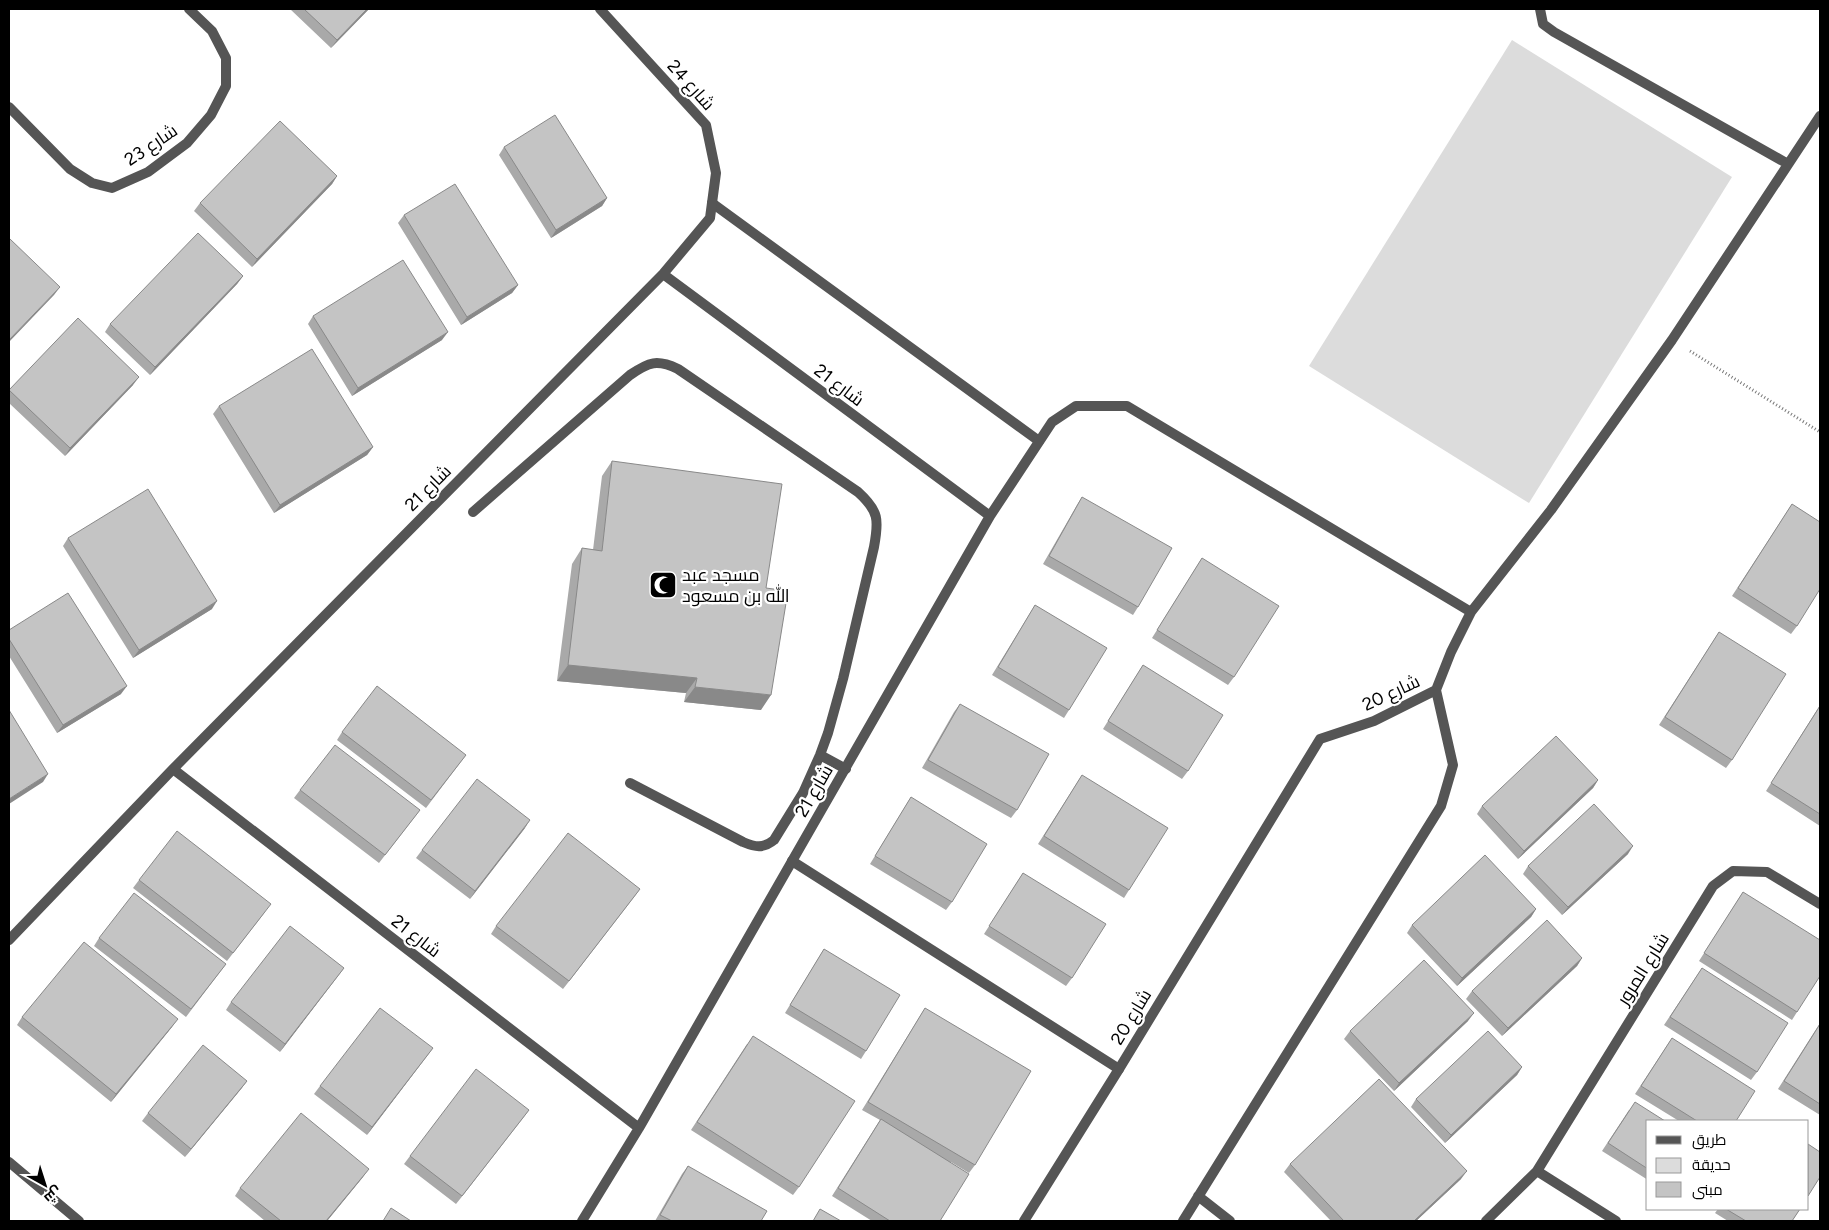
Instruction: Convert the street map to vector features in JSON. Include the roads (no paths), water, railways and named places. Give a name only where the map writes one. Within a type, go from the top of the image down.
[{"type":"street","name":"شارع 23","points":[[9,107],[70,169],[92,183],[112,188],[148,172],[187,143],[211,115],[226,86],[226,58],[212,31],[189,9]]},
{"type":"street","name":"شارع 24","points":[[600,9],[706,126],[716,173],[710,218],[663,274]]},
{"type":"street","points":[[1540,9],[1543,24],[1554,32],[1788,164]]},
{"type":"street","points":[[1436,690],[1451,652],[1471,612],[1551,510],[1672,340],[1820,116]]},
{"type":"street","points":[[712,203],[1039,441]]},
{"type":"street","name":"شارع 21","points":[[9,940],[173,769],[663,274],[990,516],[846,769],[582,1221]]},
{"type":"street","points":[[473,512],[630,375],[642,367],[655,362],[678,369],[858,492],[869,502],[876,514],[878,527],[843,679],[820,755],[803,793],[778,834],[768,845],[760,847],[743,842],[630,783]]},
{"type":"street","points":[[990,516],[1052,422],[1076,406],[1127,406],[1471,612]]},
{"type":"street","name":"شارع 20","points":[[1024,1221],[1320,739],[1374,721],[1436,690],[1453,765],[1441,806],[1183,1221]]},
{"type":"street","points":[[820,755],[846,769]]},
{"type":"street","name":"شارع 21","points":[[173,769],[638,1128]]},
{"type":"street","points":[[792,861],[1119,1068]]},
{"type":"street","name":"شارع المرور","points":[[1486,1221],[1537,1171],[1713,886],[1733,871],[1767,872],[1820,904]]},
{"type":"street","points":[[9,1162],[79,1221]]},
{"type":"street","points":[[1537,1171],[1616,1221]]},
{"type":"street","points":[[1198,1196],[1230,1221]]},
{"type":"place","name":"مسجد عبد الله بن مسعود","points":[[663,585]]}]
